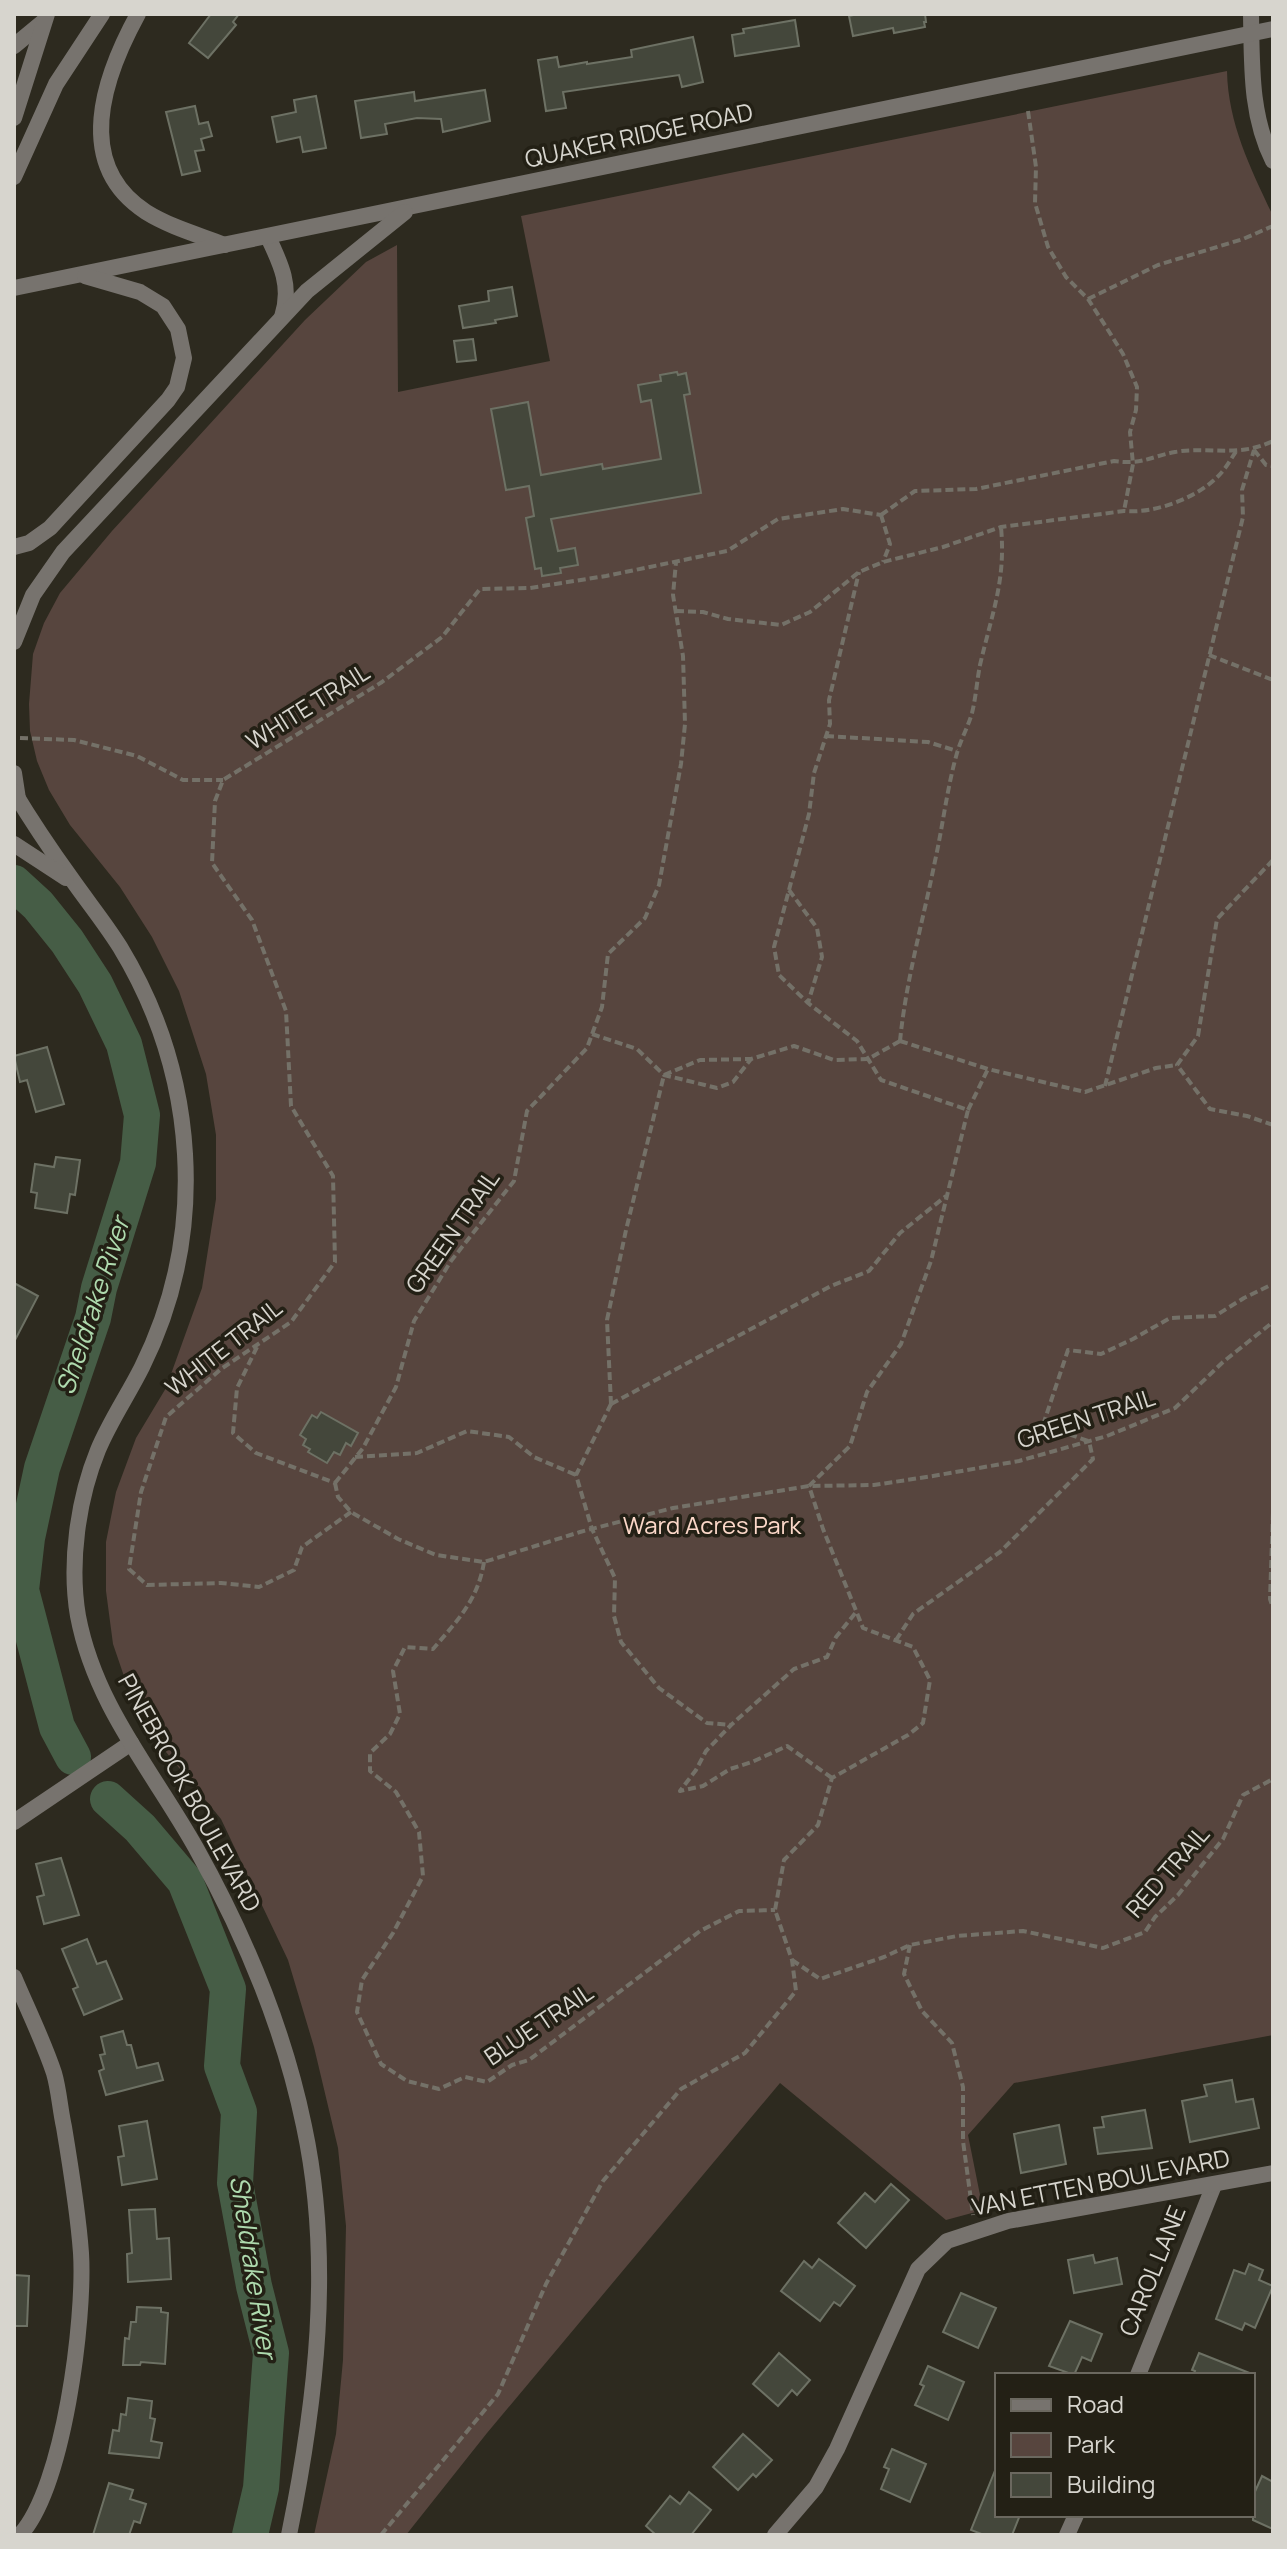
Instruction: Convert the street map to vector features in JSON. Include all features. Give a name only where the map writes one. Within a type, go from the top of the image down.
[{"type":"street","points":[[14,177],[56,84],[102,14]]},
{"type":"street","points":[[138,14],[117,55],[99,121],[109,170],[130,198],[144,210],[226,246]]},
{"type":"street","points":[[1251,14],[1252,92],[1265,145],[1273,161]]},
{"type":"street","points":[[14,46],[46,17]]},
{"type":"street","points":[[14,118],[46,17]]},
{"type":"street","name":"QUAKER RIDGE ROAD","points":[[14,288],[1273,29]]},
{"type":"street","points":[[14,642],[33,595],[63,552],[328,271],[409,208]]},
{"type":"street","points":[[268,237],[285,275],[286,304],[281,318]]},
{"type":"street","points":[[14,547],[29,543],[50,528],[168,400],[181,374],[182,343],[178,329],[163,306],[153,297],[83,275]]},
{"type":"street","points":[[14,773],[16,796]]},
{"type":"street","name":"PINEBROOK BOULEVARD","points":[[16,796],[119,945],[150,1002],[170,1061],[185,1136],[187,1167],[183,1227],[173,1283],[155,1338],[98,1450],[77,1541],[75,1568],[79,1617],[98,1681],[112,1714],[195,1846],[247,1950],[276,2027],[305,2127],[316,2228],[318,2329],[307,2433],[289,2535]]},
{"type":"street","points":[[14,844],[74,883]]},
{"type":"street","points":[[14,1822],[131,1743]]},
{"type":"street","points":[[14,1977],[54,2074],[75,2194],[81,2257],[77,2340],[57,2451],[51,2478],[29,2525],[20,2535]]},
{"type":"street","name":"VAN ETTEN BOULEVARD","points":[[775,2535],[816,2487],[837,2449],[918,2269],[947,2241],[1008,2221],[1273,2173]]},
{"type":"street","name":"CAROL LANE","points":[[1139,2373],[1214,2185]]},
{"type":"path","points":[[1028,111],[1036,167],[1035,203],[1048,247],[1066,277],[1088,299],[1123,354],[1137,387],[1136,410],[1130,432],[1133,464],[1124,511]]},
{"type":"path","points":[[1088,299],[1158,265],[1243,239],[1273,226]]},
{"type":"path","points":[[676,562],[727,551],[778,519],[843,509],[881,515],[915,491],[976,489],[1114,461],[1133,464],[1176,452],[1254,450],[1273,441]]},
{"type":"path","points":[[676,611],[703,612],[728,619],[781,625],[810,612],[859,572],[883,562],[943,547],[1001,527],[1124,511],[1142,513],[1188,497],[1221,474],[1237,450]]},
{"type":"path","points":[[1254,450],[1266,465],[1273,466]]},
{"type":"path","points":[[1105,1086],[1243,517],[1242,490],[1254,450]]},
{"type":"path","points":[[881,515],[890,544],[883,562]]},
{"type":"path","points":[[900,1041],[912,962],[957,751],[972,712],[980,665],[1002,580],[1001,527]]},
{"type":"path","name":"GREEN TRAIL","points":[[335,1483],[355,1457],[396,1387],[414,1321],[451,1261],[514,1181],[527,1111],[587,1048],[602,1007],[608,954],[645,918],[659,885],[681,764],[685,724],[683,656],[673,595],[676,562]]},
{"type":"path","name":"WHITE TRAIL","points":[[351,1512],[302,1547],[294,1570],[259,1587],[221,1583],[147,1585],[129,1569],[141,1492],[166,1417],[221,1369],[291,1322],[335,1262],[333,1176],[291,1106],[286,1011],[252,920],[212,863],[215,801],[223,780],[303,732],[442,637],[480,589],[530,588],[676,562]]},
{"type":"path","points":[[859,572],[829,700],[830,724],[814,773],[809,814],[774,947],[779,975],[808,1003],[857,1041],[881,1080],[968,1110]]},
{"type":"path","points":[[1209,655],[1273,680]]},
{"type":"path","points":[[826,736],[928,742],[957,751]]},
{"type":"path","points":[[20,738],[74,740],[137,756],[183,780],[223,780]]},
{"type":"path","points":[[664,1075],[700,1060],[751,1059],[794,1046],[834,1060],[868,1059],[900,1041],[988,1069],[1085,1092],[1156,1068],[1177,1065],[1198,1036],[1217,919],[1273,860]]},
{"type":"path","points":[[789,890],[817,928],[822,957],[808,1003]]},
{"type":"path","points":[[592,1034],[637,1049],[664,1075],[717,1088],[733,1082],[751,1059]]},
{"type":"path","points":[[1177,1065],[1210,1109],[1273,1125]]},
{"type":"path","points":[[381,2535],[498,2394],[546,2284],[603,2181],[681,2089],[745,2053],[796,1991],[792,1960],[775,1910],[784,1860],[818,1825],[832,1778],[908,1735],[923,1723],[930,1680],[913,1647],[863,1628],[809,1486],[850,1446],[867,1392],[901,1344],[931,1261],[968,1110],[988,1069]]},
{"type":"path","points":[[664,1075],[607,1320],[611,1404],[576,1475],[592,1529],[615,1578],[614,1616],[621,1642],[659,1688],[707,1723],[731,1725]]},
{"type":"path","points":[[611,1404],[831,1286],[869,1271],[900,1233],[947,1194]]},
{"type":"path","points":[[896,1640],[913,1614],[1000,1552],[1093,1459],[1089,1441],[1043,1425],[1068,1350],[1101,1354],[1170,1318],[1215,1316],[1273,1284]]},
{"type":"path","name":"GREEN TRAIL","points":[[351,1512],[398,1539],[436,1555],[484,1562],[673,1508],[809,1486],[874,1485],[1019,1461],[1089,1441],[1175,1408],[1223,1362],[1273,1322]]},
{"type":"path","points":[[258,1344],[237,1388],[233,1433],[256,1453],[335,1483],[338,1497],[351,1512]]},
{"type":"path","points":[[355,1457],[417,1453],[467,1431],[509,1437],[534,1457],[576,1475]]},
{"type":"path","points":[[1273,1512],[1270,1540],[1270,1599],[1273,1608]]},
{"type":"path","name":"BLUE TRAIL","points":[[484,1562],[480,1585],[464,1613],[433,1649],[405,1647],[393,1671],[400,1714],[390,1734],[370,1753],[370,1771],[396,1792],[419,1832],[423,1876],[393,1933],[362,1980],[357,2012],[381,2064],[407,2081],[439,2089],[465,2077],[487,2082],[512,2065],[529,2060],[700,1931],[739,1911],[775,1910]]},
{"type":"path","points":[[832,1778],[787,1746],[730,1769],[703,1786],[680,1791],[706,1751],[731,1725],[794,1669],[827,1657],[836,1637],[857,1611]]},
{"type":"path","name":"RED TRAIL","points":[[792,1960],[820,1979],[910,1945],[957,1936],[1023,1931],[1103,1948],[1145,1932],[1223,1839],[1243,1795],[1273,1779]]},
{"type":"path","points":[[910,1945],[904,1974],[922,2011],[952,2043],[963,2087],[963,2141],[974,2224]]},
{"type":"green space","name":"Ward Acres Park","points":[[1227,71],[1236,128],[1273,216],[1273,2035],[1014,2083],[968,2135],[983,2210],[946,2220],[780,2083],[487,2433],[406,2535],[314,2535],[336,2434],[343,2360],[346,2226],[338,2148],[314,2047],[288,1960],[221,1819],[157,1741],[127,1685],[113,1644],[106,1591],[106,1542],[116,1492],[136,1438],[166,1388],[202,1288],[216,1199],[216,1135],[206,1074],[179,991],[152,937],[120,887],[70,825],[49,790],[37,761],[30,731],[29,704],[33,654],[44,623],[60,593],[112,531],[305,320],[366,262],[397,245],[398,392],[550,361],[521,216]]},
{"type":"building","points":[[211,14],[239,14],[233,22],[236,25],[208,58],[189,43]]},
{"type":"building","points":[[925,14],[926,22],[925,27],[894,33],[893,28],[853,36],[849,16]]},
{"type":"building","points":[[795,20],[799,46],[735,56],[732,35],[744,33],[743,29]]},
{"type":"building","points":[[693,37],[703,82],[682,87],[679,75],[563,92],[566,108],[546,111],[538,60],[557,57],[559,67],[587,64],[632,57],[631,50]]},
{"type":"building","points":[[485,90],[490,121],[443,132],[441,119],[417,118],[385,124],[387,134],[361,138],[355,101],[414,92],[415,101]]},
{"type":"building","points":[[316,96],[326,148],[303,152],[300,137],[277,142],[272,117],[296,112],[294,100]]},
{"type":"building","points":[[195,106],[199,124],[208,122],[212,136],[201,139],[204,150],[195,151],[200,171],[182,175],[166,112]]},
{"type":"building","points":[[512,287],[517,316],[463,328],[459,306],[489,301],[488,291]]},
{"type":"building","points":[[473,339],[476,360],[457,362],[454,341]]},
{"type":"building","points":[[677,372],[678,375],[686,373],[690,394],[684,395],[701,493],[551,519],[558,551],[575,548],[578,565],[560,568],[561,573],[542,576],[541,568],[535,569],[526,518],[534,516],[529,486],[506,490],[491,409],[528,402],[541,475],[602,464],[603,469],[661,459],[651,400],[641,402],[638,385],[661,381],[660,375]]},
{"type":"building","points":[[47,1047],[64,1104],[36,1112],[27,1080],[20,1082],[14,1056]]},
{"type":"building","points":[[56,1157],[80,1160],[75,1195],[70,1194],[67,1213],[35,1208],[37,1193],[31,1192],[35,1164],[54,1167]]},
{"type":"building","points":[[14,1283],[38,1296],[14,1342]]},
{"type":"building","points":[[321,1412],[358,1433],[351,1446],[346,1443],[340,1455],[334,1452],[327,1463],[308,1452],[310,1449],[303,1445],[306,1439],[300,1435],[312,1415],[317,1418]]},
{"type":"building","points":[[61,1858],[79,1915],[44,1924],[37,1897],[44,1895],[36,1864]]},
{"type":"building","points":[[87,1939],[97,1964],[106,1961],[122,1999],[84,2015],[73,1989],[78,1987],[62,1949]]},
{"type":"building","points":[[123,2031],[127,2045],[131,2045],[137,2068],[158,2063],[163,2080],[106,2095],[99,2071],[104,2069],[100,2055],[105,2054],[101,2037]]},
{"type":"building","points":[[1232,2080],[1236,2102],[1253,2099],[1259,2128],[1190,2142],[1182,2101],[1207,2096],[1204,2085]]},
{"type":"building","points":[[1145,2110],[1152,2148],[1098,2154],[1094,2128],[1104,2127],[1102,2117]]},
{"type":"building","points":[[147,2121],[157,2179],[122,2185],[118,2157],[124,2156],[119,2126]]},
{"type":"building","points":[[1059,2125],[1066,2164],[1021,2173],[1014,2134]]},
{"type":"building","points":[[891,2184],[909,2200],[866,2248],[838,2223],[865,2193],[875,2202]]},
{"type":"building","points":[[155,2209],[157,2239],[169,2238],[171,2279],[128,2282],[127,2254],[132,2253],[129,2210]]},
{"type":"building","points":[[1093,2255],[1095,2263],[1117,2258],[1122,2284],[1074,2293],[1068,2260]]},
{"type":"building","points":[[819,2259],[855,2286],[840,2306],[834,2302],[820,2321],[781,2291],[804,2261],[812,2268]]},
{"type":"building","points":[[1249,2264],[1263,2270],[1259,2280],[1273,2286],[1255,2328],[1245,2323],[1242,2330],[1216,2319],[1234,2270],[1245,2274]]},
{"type":"building","points":[[14,2275],[29,2276],[27,2326],[14,2326]]},
{"type":"building","points":[[961,2293],[996,2308],[978,2348],[943,2332]]},
{"type":"building","points":[[137,2307],[161,2308],[161,2312],[168,2313],[165,2364],[141,2362],[140,2365],[123,2365],[125,2338],[129,2339],[131,2322],[136,2322]]},
{"type":"building","points":[[1070,2321],[1102,2334],[1091,2361],[1082,2357],[1075,2373],[1049,2366]]},
{"type":"building","points":[[779,2353],[810,2380],[797,2395],[792,2390],[778,2406],[753,2384]]},
{"type":"building","points":[[1199,2353],[1249,2373],[1194,2373],[1192,2370]]},
{"type":"building","points":[[928,2366],[964,2382],[948,2420],[915,2405],[924,2386],[920,2384]]},
{"type":"building","points":[[128,2398],[152,2401],[150,2418],[155,2419],[151,2441],[162,2443],[159,2458],[109,2453],[113,2430],[119,2431],[121,2414],[126,2415]]},
{"type":"building","points":[[743,2434],[772,2460],[738,2490],[713,2467]]},
{"type":"building","points":[[892,2449],[926,2464],[910,2502],[881,2489],[889,2469],[884,2467]]},
{"type":"building","points":[[995,2470],[995,2517],[1019,2517],[1012,2535],[984,2535],[971,2530]]},
{"type":"building","points":[[1262,2476],[1273,2482],[1273,2529],[1253,2520],[1255,2492]]},
{"type":"building","points":[[109,2483],[133,2490],[130,2499],[146,2504],[140,2523],[134,2521],[129,2535],[93,2535]]},
{"type":"building","points":[[689,2492],[711,2510],[691,2535],[656,2535],[646,2526],[670,2496],[680,2504]]},
{"type":"waterway","name":"Sheldrake River","points":[[14,883],[38,905],[67,941],[95,984],[124,1044],[142,1115],[138,1163],[99,1288],[93,1318],[42,1468],[27,1538],[21,1590],[57,1727],[73,1757]]},
{"type":"waterway","name":"Sheldrake River","points":[[108,1799],[140,1828],[185,1881],[228,1989],[222,2066],[239,2112],[235,2183],[254,2286],[271,2353],[261,2488],[250,2535]]}]
